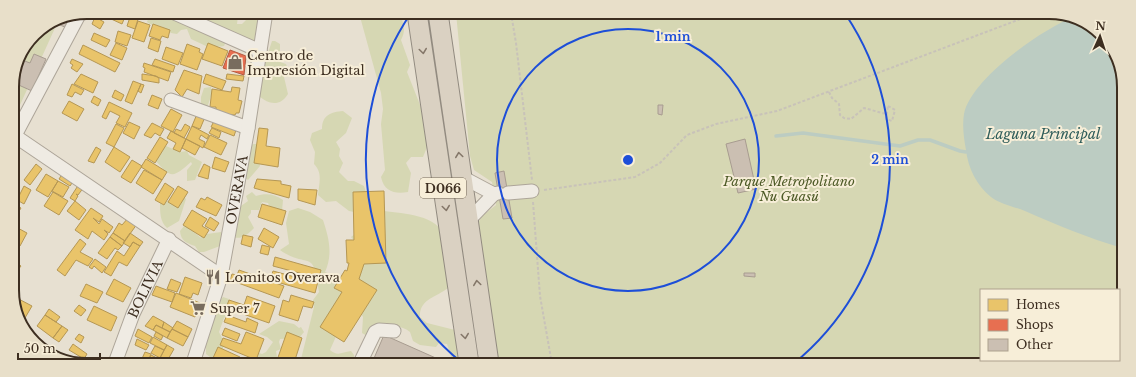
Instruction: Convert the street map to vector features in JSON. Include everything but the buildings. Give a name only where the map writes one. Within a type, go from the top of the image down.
[{"type":"highway","name":"D066","points":[[418,19],[468,358]]},
{"type":"highway","name":"D066","points":[[439,19],[488,358]]},
{"type":"street","points":[[188,19],[260,51]]},
{"type":"street","name":"OVERAVA","points":[[195,358],[221,276],[248,128],[265,19]]},
{"type":"street","points":[[19,126],[76,20]]},
{"type":"street","points":[[170,100],[248,128]]},
{"type":"street","points":[[19,141],[169,239],[221,276]]},
{"type":"street","points":[[462,177],[500,193],[532,191]]},
{"type":"street","points":[[468,221],[500,193]]},
{"type":"street","name":"BOLIVIA","points":[[117,358],[134,314],[169,239]]},
{"type":"street","points":[[362,358],[375,332],[379,330],[394,331]]},
{"type":"path","points":[[512,19],[516,43],[532,191],[540,296],[551,358]]},
{"type":"path","points":[[532,191],[634,177],[660,163],[688,135],[716,124],[777,111],[1018,19]]},
{"type":"path","points":[[829,92],[832,98],[839,104],[840,115],[844,118],[851,119],[864,108],[886,114]]},
{"type":"path","points":[[888,106],[895,110],[892,121],[886,119],[886,114],[888,106]]},
{"type":"green space","points":[[148,19],[238,19],[237,24],[242,24],[247,19],[270,19],[255,37],[254,41],[252,42],[241,35],[226,41],[224,46],[219,47],[211,45],[206,46],[191,39],[187,29],[181,30],[177,34],[174,34],[160,26],[147,22]]},
{"type":"green space","points":[[361,19],[402,19],[404,33],[401,40],[410,65],[407,72],[432,135],[423,157],[411,157],[406,163],[411,173],[408,192],[399,193],[391,191],[387,189],[382,182],[381,177],[385,170],[381,124],[383,109],[381,93]]},
{"type":"green space","points":[[424,19],[431,19],[480,358],[474,358]]},
{"type":"green space","name":"Parque Metropolitano Ñu Guasú","points":[[457,19],[1049,19],[1067,21],[1083,28],[1100,42],[1110,57],[1116,74],[1117,289],[980,289],[980,358],[498,358],[477,225],[482,216],[496,205],[492,182],[474,170],[470,156]]},
{"type":"green space","points":[[56,27],[19,107],[19,82],[21,69],[26,57],[42,36]]},
{"type":"green space","points":[[272,41],[280,44],[280,62],[286,64],[288,69],[284,77],[288,94],[280,102],[276,103],[271,103],[263,99],[254,92],[264,57],[268,53]]},
{"type":"green space","points":[[211,87],[212,93],[207,108],[201,105],[201,97],[204,88]]},
{"type":"green space","points":[[343,111],[352,118],[346,133],[336,142],[340,149],[339,156],[343,163],[339,172],[348,181],[354,181],[364,186],[368,198],[354,212],[349,211],[336,201],[326,202],[318,195],[320,182],[319,171],[314,164],[315,152],[310,140],[312,133],[322,129],[322,124],[325,117],[331,113]]},
{"type":"green space","points":[[257,144],[260,166],[248,180],[243,176],[251,145]]},
{"type":"green space","points":[[166,146],[180,152],[187,151],[189,155],[202,162],[195,180],[187,181],[187,170],[192,164],[191,162],[180,171],[172,174],[165,171],[155,160]]},
{"type":"green space","points":[[252,192],[256,196],[277,196],[283,200],[282,211],[270,208],[268,203],[262,202],[259,210],[251,210],[248,217],[254,228],[241,238],[230,236],[236,208],[241,209],[241,206],[248,201],[246,196]]},
{"type":"green space","points":[[184,197],[186,199],[179,221],[167,228],[160,213],[160,203]]},
{"type":"green space","points":[[298,208],[310,212],[323,220],[329,246],[329,259],[325,272],[338,277],[353,277],[356,243],[351,237],[384,211],[419,217],[435,224],[441,230],[445,238],[448,288],[430,299],[422,306],[420,317],[427,323],[455,330],[460,358],[452,358],[447,344],[439,343],[436,347],[420,345],[413,341],[410,332],[400,327],[390,328],[369,337],[362,333],[363,317],[360,312],[338,332],[330,350],[338,354],[351,351],[354,358],[301,358],[314,307],[313,300],[319,292],[315,269],[312,264],[308,261],[290,256],[280,250],[289,244],[286,223],[289,211]]},
{"type":"green space","points":[[184,226],[193,228],[194,232],[201,238],[200,235],[221,232],[222,240],[220,246],[204,252],[199,252],[195,246],[187,243],[183,239],[180,231]]},
{"type":"green space","points":[[223,297],[229,299],[229,301],[226,311],[227,316],[224,318],[219,332],[223,340],[223,349],[214,357],[210,357],[206,354],[206,348],[204,345],[219,302]]},
{"type":"green space","points":[[279,321],[294,324],[299,328],[301,327],[304,332],[299,338],[280,339],[279,342],[281,349],[276,351],[277,357],[247,358],[251,350],[262,354],[266,352],[273,342],[267,337],[259,334]]},
{"type":"water","name":"Laguna Principal","points":[[1067,21],[1083,28],[1094,36],[1106,49],[1116,74],[1117,246],[1073,231],[991,197],[977,182],[967,157],[963,123],[964,114],[969,100],[979,86],[1009,57],[1059,23]]},
{"type":"waterway","points":[[776,136],[803,133],[900,146],[918,140],[930,140],[966,152]]},
{"type":"place","name":"Centro de Impresión Digital","points":[[235,62]]},
{"type":"place","name":"Lomitos Overava","points":[[213,277]]},
{"type":"place","name":"Super 7","points":[[198,308]]}]
